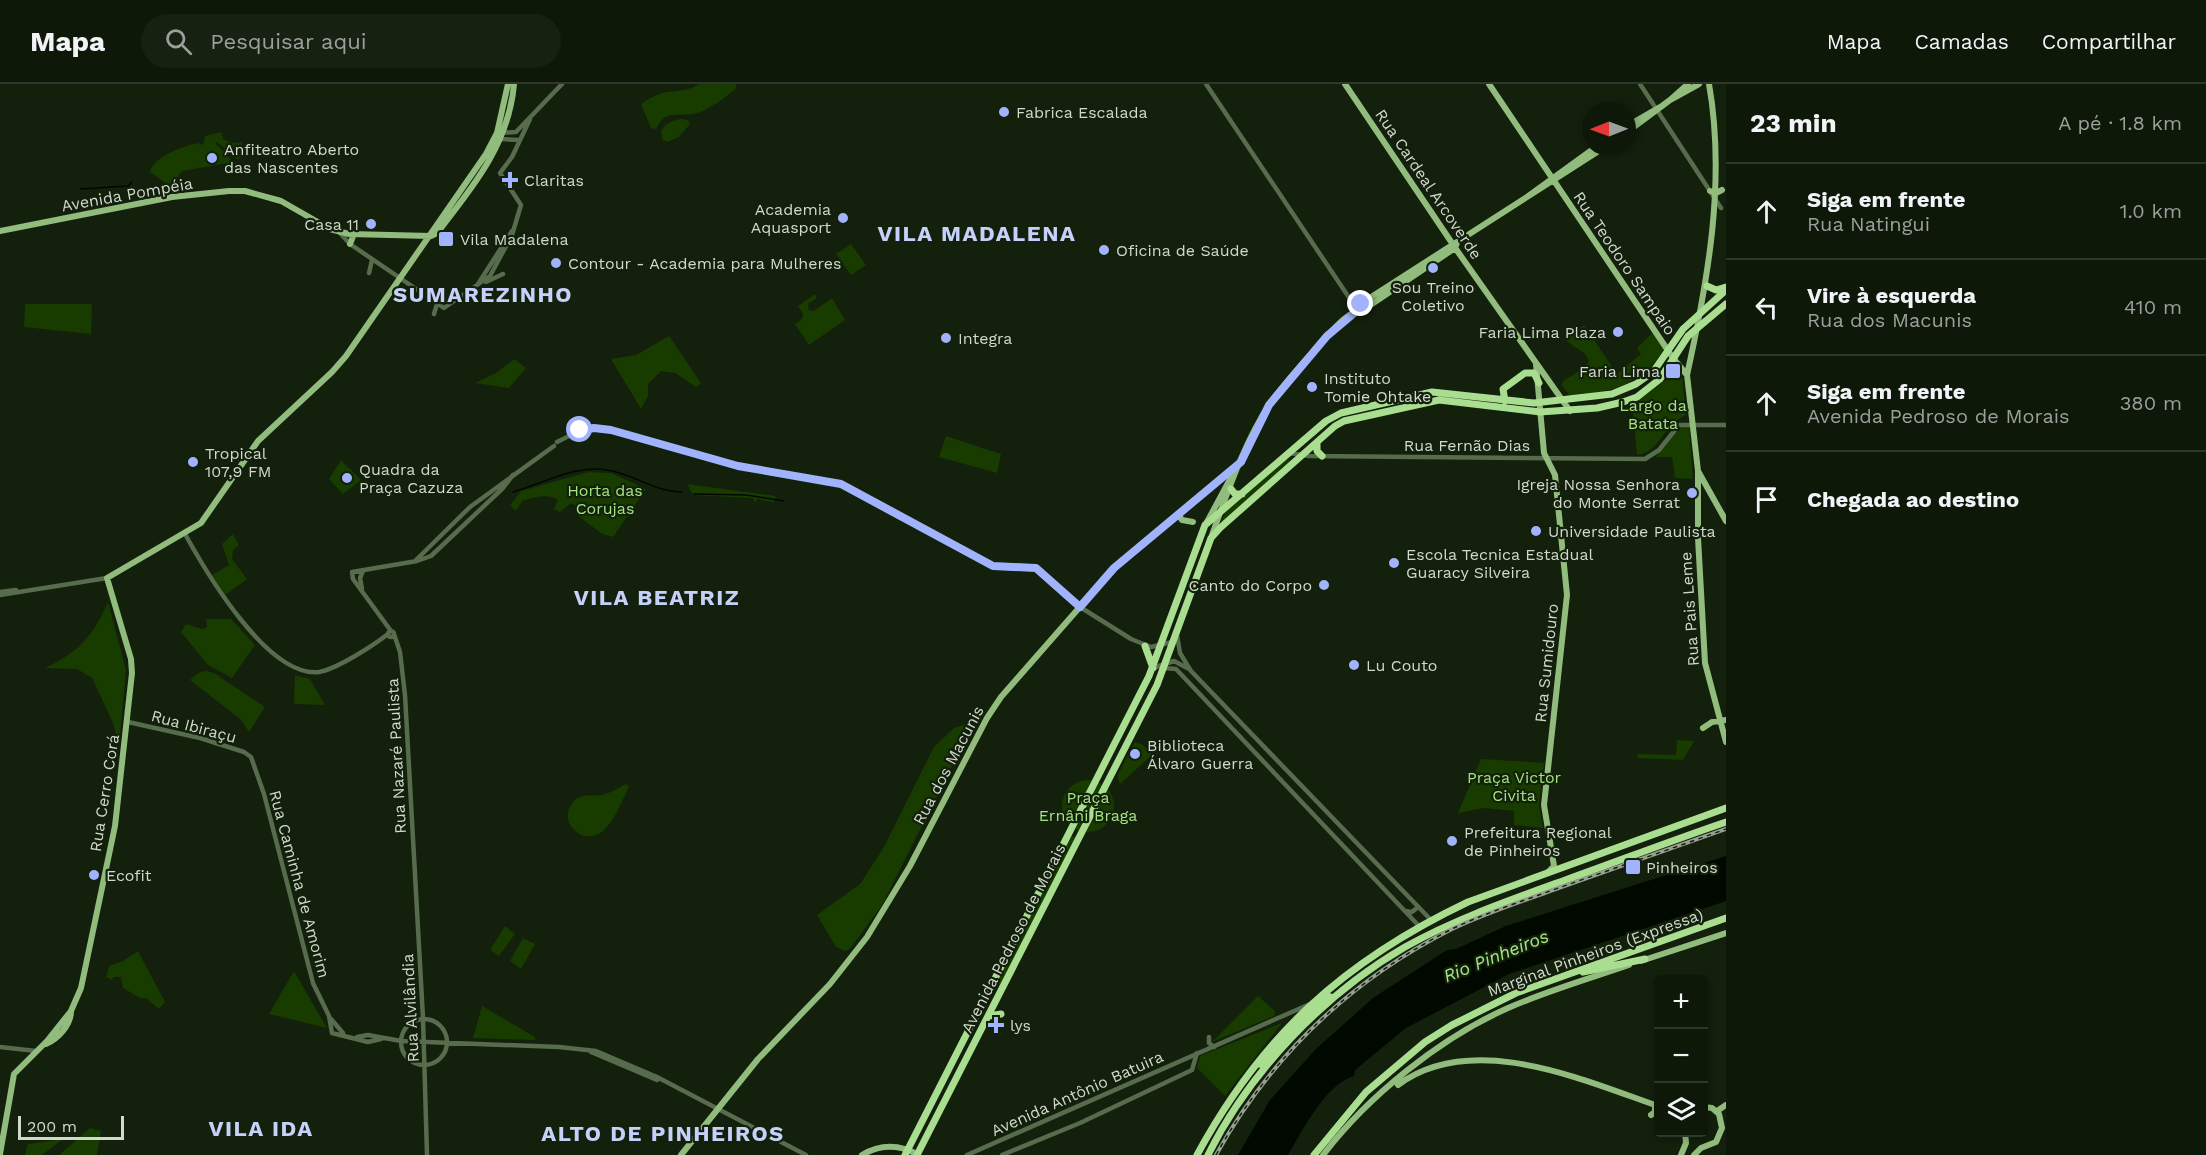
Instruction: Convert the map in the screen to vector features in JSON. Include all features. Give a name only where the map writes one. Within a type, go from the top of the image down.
[{"type":"highway","points":[[1707,286],[1716,290],[1726,288]]},
{"type":"highway","points":[[1161,645],[1207,522],[1333,416],[1406,397],[1445,392],[1540,402],[1602,397],[1626,389],[1653,372],[1667,350],[1703,308],[1726,288]]},
{"type":"highway","points":[[1358,418],[1439,400],[1540,412],[1570,411],[1634,399],[1660,379],[1688,336],[1726,304]]},
{"type":"highway","points":[[1505,400],[1503,389],[1525,373],[1534,373],[1539,383]]},
{"type":"highway","points":[[1177,627],[1211,538],[1338,424],[1404,405],[1406,397]]},
{"type":"highway","points":[[1317,442],[1317,452],[1322,456]]},
{"type":"highway","points":[[1231,489],[1235,494],[1242,494]]},
{"type":"highway","name":"Avenida Pedroso de Morais","points":[[917,1155],[1133,732],[1165,666],[1177,627]]},
{"type":"highway","name":"Avenida Pedroso de Morais","points":[[906,1152],[1143,688],[1161,645]]},
{"type":"highway","points":[[1145,646],[1153,668]]},
{"type":"highway","points":[[1133,732],[1127,724],[1143,688]]},
{"type":"highway","points":[[1197,1155],[1228,1102],[1280,1033],[1310,1004],[1378,951],[1419,926],[1468,902],[1726,808]]},
{"type":"highway","points":[[1693,821],[1726,813]]},
{"type":"highway","points":[[1250,1073],[1303,1019],[1404,948],[1470,915],[1726,822]]},
{"type":"highway","name":"Marginal Pinheiros (Expressa)","points":[[1314,1155],[1366,1092],[1425,1042],[1498,1000],[1726,918]]},
{"type":"highway","points":[[1559,977],[1645,959]]},
{"type":"highway","points":[[986,976],[997,974]]},
{"type":"highway","points":[[1208,1155],[1233,1112],[1271,1062],[1345,988]]},
{"type":"highway","points":[[989,1016],[1001,1014]]},
{"type":"highway","points":[[944,1077],[948,1083],[955,1083]]},
{"type":"highway","points":[[936,1095],[943,1094],[946,1100]]},
{"type":"main road","points":[[500,135],[508,84]]},
{"type":"main road","points":[[107,578],[200,524],[212,511],[258,441],[341,362],[429,238],[437,232],[479,179],[500,135],[514,84]]},
{"type":"main road","name":"Rua Cardeal Arcoverde","points":[[1345,84],[1570,411]]},
{"type":"main road","name":"Rua Teodoro Sampaio","points":[[1489,84],[1667,350],[1687,375]]},
{"type":"main road","points":[[1670,100],[1688,84]]},
{"type":"main road","points":[[1636,121],[1699,84]]},
{"type":"main road","points":[[1709,84],[1718,113],[1722,141],[1721,208],[1703,308],[1687,375],[1698,471],[1726,521]]},
{"type":"main road","points":[[1636,125],[1658,108]]},
{"type":"main road","points":[[1211,538],[1241,462],[1269,405],[1327,336],[1355,311],[1366,308],[1584,156]]},
{"type":"main road","points":[[1553,179],[1590,156]]},
{"type":"main road","points":[[1710,191],[1716,193],[1722,190]]},
{"type":"main road","name":"Avenida Pompéia","points":[[0,231],[165,198],[229,191],[260,194],[286,203],[330,229],[354,234],[404,236]]},
{"type":"main road","points":[[329,237],[330,229]]},
{"type":"main road","points":[[0,236],[10,230]]},
{"type":"main road","points":[[350,244],[354,234]]},
{"type":"main road","points":[[404,236],[429,238]]},
{"type":"main road","points":[[404,236],[429,238]]},
{"type":"main road","points":[[415,238],[420,250]]},
{"type":"main road","points":[[341,362],[350,363]]},
{"type":"main road","points":[[1536,364],[1546,458]]},
{"type":"main road","name":"Rua Sumidouro","points":[[1546,458],[1556,475],[1567,600],[1544,805],[1554,866],[1549,871]]},
{"type":"main road","points":[[1207,522],[1230,477],[1241,462]]},
{"type":"main road","name":"Rua dos Macunis","points":[[681,1155],[758,1059],[837,977],[877,923],[992,710],[1114,568],[1148,537],[1241,462]]},
{"type":"main road","name":"Rua Pais Leme","points":[[1698,471],[1697,528],[1705,663],[1726,742]]},
{"type":"main road","points":[[1178,514],[1182,520],[1192,522]]},
{"type":"main road","points":[[111,591],[116,573]]},
{"type":"main road","name":"Rua Cerro Corá","points":[[0,1154],[11,1081],[18,1068],[36,1051],[53,1041],[65,1022],[83,981],[115,826],[128,722],[131,659],[107,578]]},
{"type":"main road","points":[[1703,728],[1722,720]]},
{"type":"main road","points":[[1325,1155],[1355,1118],[1449,1040],[1508,1008],[1726,933]]},
{"type":"main road","points":[[1430,1054],[1430,1064],[1435,1066]]},
{"type":"main road","points":[[1325,1155],[1360,1117],[1388,1093],[1409,1078],[1435,1066],[1498,1060],[1530,1065],[1654,1105]]},
{"type":"main road","points":[[1717,1111],[1726,1106]]},
{"type":"main road","points":[[1696,1153],[1716,1142],[1724,1133],[1724,1118],[1717,1111],[1708,1108]]},
{"type":"main road","points":[[1681,1155],[1686,1143],[1685,1137]]},
{"type":"main road","points":[[862,1155],[882,1147],[917,1155]]},
{"type":"street","points":[[500,135],[514,133],[562,84]]},
{"type":"street","points":[[1206,84],[1350,299],[1355,311]]},
{"type":"street","points":[[1641,84],[1721,208]]},
{"type":"street","points":[[339,231],[350,244],[442,308],[449,304],[490,276],[512,231],[521,207],[500,173],[512,157],[530,119]]},
{"type":"street","points":[[500,135],[519,140]]},
{"type":"street","points":[[477,285],[512,231]]},
{"type":"street","points":[[369,273],[372,260]]},
{"type":"street","points":[[477,285],[503,273],[499,260]]},
{"type":"street","points":[[436,302],[449,304]]},
{"type":"street","points":[[434,314],[436,302]]},
{"type":"street","points":[[1692,424],[1726,425]]},
{"type":"street","name":"Rua Fernão Dias","points":[[1289,453],[1303,456],[1645,459],[1659,450],[1674,428],[1679,425],[1692,424]]},
{"type":"street","points":[[363,591],[360,578],[363,571],[417,560],[470,507],[500,489],[513,475],[555,444],[574,433],[591,429],[641,438],[738,466],[847,486],[993,566],[1036,568],[1080,607],[1110,628],[1145,646],[1172,642]]},
{"type":"street","points":[[185,534],[206,572],[246,628],[295,666],[310,672],[322,671],[390,634]]},
{"type":"street","name":"Rua Nazaré Paulista","points":[[363,571],[352,572],[353,579],[385,623],[400,652],[404,679],[414,859]]},
{"type":"street","points":[[0,593],[107,578]]},
{"type":"street","points":[[1177,627],[1179,649],[1191,671]]},
{"type":"street","points":[[1153,668],[1179,662],[1191,671],[1431,920]]},
{"type":"street","points":[[1165,666],[1176,669],[1419,926]]},
{"type":"street","points":[[1230,726],[1238,719]]},
{"type":"street","name":"Rua Ibiraçu","points":[[128,722],[200,738],[244,752],[251,757]]},
{"type":"street","name":"Rua Caminha de Amorim","points":[[251,757],[264,794],[313,983],[329,1016],[337,1030],[345,1035],[401,1041]]},
{"type":"street","points":[[1292,793],[1299,791],[1300,784]]},
{"type":"street","name":"Rua Alvilândia","points":[[414,859],[423,1018],[427,1155]]},
{"type":"street","points":[[1390,895],[1395,893],[1398,886]]},
{"type":"street","points":[[1395,900],[1397,895],[1404,893]]},
{"type":"street","points":[[1405,911],[1412,912],[1419,907]]},
{"type":"street","name":"Avenida Antônio Batuira","points":[[967,1155],[1310,1004]]},
{"type":"street","points":[[423,1018],[439,1024],[447,1034],[448,1043],[438,1061],[425,1065],[407,1058],[401,1041],[408,1025],[423,1018]]},
{"type":"street","points":[[1209,1037],[1214,1047]]},
{"type":"street","points":[[401,1041],[559,1047],[591,1052],[660,1080],[806,1155]]},
{"type":"street","points":[[0,1047],[36,1051]]},
{"type":"street","name":"Avenida Antônio Batuira","points":[[1002,1155],[1080,1123],[1192,1070],[1197,1053]]},
{"type":"street","points":[[1003,1140],[1009,1144],[1009,1152]]},
{"type":"green space","points":[[699,84],[735,84],[737,87],[702,111],[668,116],[660,122],[656,129],[651,128],[641,104],[659,94],[685,90]]},
{"type":"green space","points":[[688,120],[690,124],[679,137],[667,142],[662,139],[661,131],[665,126],[672,121]]},
{"type":"green space","points":[[221,132],[223,139],[233,143],[242,142],[241,156],[238,160],[217,142],[215,143],[238,166],[228,163],[182,171],[171,187],[150,172],[156,162],[169,153],[198,143],[203,145],[205,136]]},
{"type":"green space","points":[[851,244],[866,265],[851,275],[836,254]]},
{"type":"green space","points":[[815,294],[817,298],[808,304],[809,310],[814,311],[832,298],[845,320],[809,345],[795,324],[802,319],[803,314],[798,306]]},
{"type":"green space","points":[[25,304],[92,304],[91,334],[24,327]]},
{"type":"green space","name":"Largo da Batata","points":[[1584,325],[1617,374],[1641,354],[1637,348],[1652,333],[1664,349],[1645,371],[1624,385],[1571,397],[1562,386],[1563,381],[1584,368],[1589,361],[1585,354],[1565,340]]},
{"type":"green space","points":[[669,336],[701,383],[696,387],[675,373],[661,371],[648,384],[648,396],[641,409],[611,359],[636,355]]},
{"type":"green space","points":[[514,359],[526,368],[509,388],[475,383],[496,373]]},
{"type":"green space","name":"Largo da Batata","points":[[1676,367],[1682,376],[1686,415],[1677,420],[1651,449],[1637,455],[1632,404],[1666,380]]},
{"type":"green space","points":[[1689,425],[1693,479],[1675,478],[1672,457],[1656,457],[1674,430]]},
{"type":"green space","points":[[946,436],[1001,454],[997,473],[939,457]]},
{"type":"green space","points":[[341,460],[361,480],[343,494],[329,479]]},
{"type":"green space","points":[[1285,460],[1296,460],[1220,524],[1227,509]]},
{"type":"green space","name":"Horta das Corujas","points":[[588,472],[611,473],[646,489],[613,537],[602,534],[577,515],[579,508],[571,503],[560,512],[554,509],[558,500],[546,496],[522,501],[516,511],[510,505],[521,491]]},
{"type":"green space","points":[[687,484],[776,496],[774,502],[757,499],[755,503],[753,498],[693,495]]},
{"type":"green space","points":[[233,534],[239,545],[233,550],[232,559],[247,579],[225,595],[212,575],[229,565],[222,544]]},
{"type":"green space","points":[[108,602],[126,670],[119,746],[113,723],[92,678],[77,669],[45,668],[67,656],[84,642],[97,624]]},
{"type":"green space","points":[[206,619],[231,619],[255,645],[232,678],[208,665],[181,632],[186,624],[202,629],[207,627]]},
{"type":"green space","points":[[206,671],[214,673],[265,707],[249,732],[240,719],[190,680],[198,673]]},
{"type":"green space","points":[[295,675],[310,679],[325,705],[294,704]]},
{"type":"green space","points":[[975,721],[882,905],[850,949],[845,951],[836,947],[817,915],[860,884],[884,847],[934,747],[954,728]]},
{"type":"green space","points":[[1677,740],[1694,741],[1683,760],[1637,758],[1638,754],[1676,755]]},
{"type":"green space","points":[[1135,742],[1143,745],[1152,755],[1120,784],[1117,776]]},
{"type":"green space","name":"Praça Victor Civita","points":[[1481,759],[1544,763],[1539,805],[1543,828],[1514,825],[1514,811],[1484,808],[1458,813]]},
{"type":"green space","name":"Praça Ernâni Braga","points":[[1088,780],[1098,782],[1106,788],[1112,796],[1114,806],[1112,816],[1106,824],[1098,830],[1088,832],[1078,830],[1070,824],[1064,816],[1062,806],[1064,796],[1070,788],[1078,782]]},
{"type":"green space","points":[[626,784],[629,787],[618,810],[603,831],[587,836],[574,830],[568,816],[569,808],[577,798],[608,793]]},
{"type":"green space","points":[[1070,835],[1077,838],[1000,987],[996,980]]},
{"type":"green space","points":[[505,926],[515,934],[499,956],[490,950]]},
{"type":"green space","points":[[523,938],[535,944],[521,969],[510,961]]},
{"type":"green space","points":[[138,951],[165,1002],[159,1009],[146,998],[140,998],[123,988],[121,977],[114,977],[112,980],[106,977],[109,966],[123,961]]},
{"type":"green space","points":[[294,971],[327,1028],[269,1014]]},
{"type":"green space","points":[[1258,996],[1275,1011],[1274,1016],[1212,1042]]},
{"type":"green space","points":[[482,1006],[535,1037],[535,1040],[473,1038]]},
{"type":"green space","points":[[1282,1023],[1225,1096],[1197,1068],[1200,1056]]},
{"type":"green space","points":[[90,1128],[101,1131],[97,1155],[59,1155]]},
{"type":"green space","points":[[63,1139],[42,1155],[25,1155],[28,1144]]},
{"type":"water","name":"Rio Pinheiros","points":[[1726,856],[1726,901],[1509,974],[1406,1028],[1355,1070],[1354,1076],[1334,1088],[1316,1109],[1288,1155],[1238,1155],[1270,1100],[1316,1049],[1373,998],[1447,950],[1456,949],[1506,926]]},
{"type":"waterway","points":[[80,189],[128,186],[132,182]]},
{"type":"waterway","points":[[513,492],[571,472],[595,469],[617,472],[663,489],[682,492]]},
{"type":"waterway","points":[[694,494],[746,495],[784,501]]},
{"type":"railway","points":[[1216,1155],[1238,1119],[1288,1053],[1347,997],[1415,949],[1452,929],[1488,914],[1726,829]]},
{"type":"place","name":"Fabrica Escalada","points":[[1004,112]]},
{"type":"place","name":"Anfiteatro Aberto das Nascentes","points":[[212,158]]},
{"type":"place","name":"Claritas","points":[[510,180]]},
{"type":"place","name":"Academia Aquasport","points":[[843,218]]},
{"type":"place","name":"Casa 11","points":[[371,224]]},
{"type":"place","name":"Vila Madalena","points":[[446,239]]},
{"type":"place","name":"Oficina de Saúde","points":[[1104,250]]},
{"type":"place","name":"Contour - Academia para Mulheres","points":[[556,263]]},
{"type":"place","name":"Sou Treino Coletivo","points":[[1433,268]]},
{"type":"place","name":"Faria Lima Plaza","points":[[1618,332]]},
{"type":"place","name":"Integra","points":[[946,338]]},
{"type":"place","name":"Faria Lima","points":[[1673,371]]},
{"type":"place","name":"Instituto Tomie Ohtake","points":[[1312,387]]},
{"type":"place","name":"Tropical 107,9 FM","points":[[193,462]]},
{"type":"place","name":"Quadra da Praça Cazuza","points":[[347,478]]},
{"type":"place","name":"Igreja Nossa Senhora do Monte Serrat","points":[[1692,493]]},
{"type":"place","name":"Universidade Paulista","points":[[1536,531]]},
{"type":"place","name":"Escola Tecnica Estadual Guaracy Silveira","points":[[1394,563]]},
{"type":"place","name":"Canto do Corpo","points":[[1324,585]]},
{"type":"place","name":"Lu Couto","points":[[1354,665]]},
{"type":"place","name":"Biblioteca Álvaro Guerra","points":[[1135,754]]},
{"type":"place","name":"Prefeitura Regional de Pinheiros","points":[[1452,841]]},
{"type":"place","name":"Pinheiros","points":[[1633,867]]},
{"type":"place","name":"Ecofit","points":[[94,875]]},
{"type":"place","name":"lys","points":[[996,1025]]},
{"type":"district","name":"VILA MADALENA","points":[[977,233]]},
{"type":"district","name":"SUMAREZINHO","points":[[483,294]]},
{"type":"district","name":"VILA BEATRIZ","points":[[657,597]]},
{"type":"district","name":"VILA IDA","points":[[261,1128]]},
{"type":"district","name":"ALTO DE PINHEIROS","points":[[663,1133]]},
{"type":"route","points":[[580,430],[594,428],[611,430],[738,466],[847,486],[993,566],[1036,568],[1080,607],[1114,568],[1241,462],[1269,405],[1327,336],[1359,309],[1361,304]]}]
